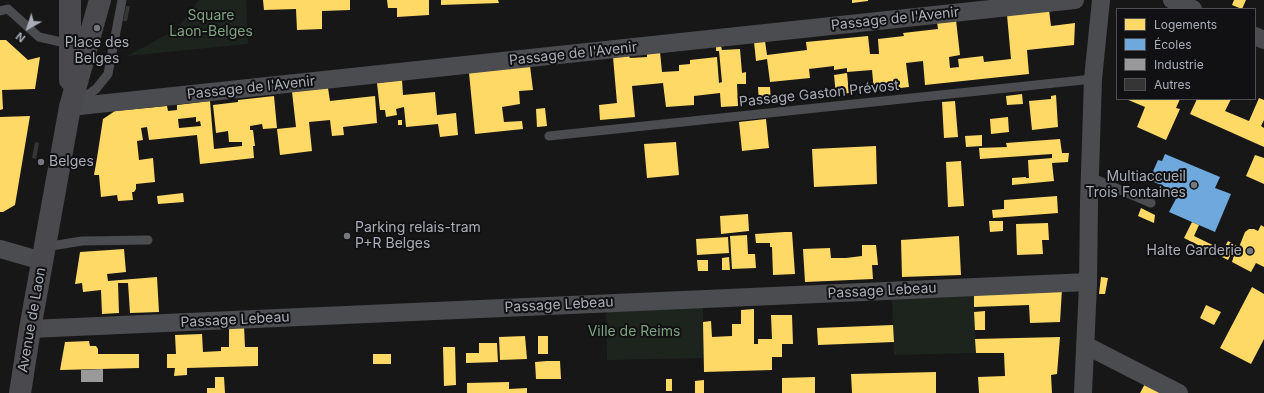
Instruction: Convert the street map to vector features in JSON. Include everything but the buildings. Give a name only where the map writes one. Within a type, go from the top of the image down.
[{"type":"main road","name":"Avenue de Laon","points":[[70,0],[70,107]]},
{"type":"main road","name":"Avenue de Laon","points":[[20,393],[70,107],[100,0]]},
{"type":"street","name":"Passage de l'Avenir","points":[[70,107],[1075,0]]},
{"type":"street","points":[[1083,393],[1088,282],[1093,79],[1101,0]]},
{"type":"street","points":[[1172,0],[1191,8]]},
{"type":"street","points":[[0,249],[44,254]]},
{"type":"street","name":"Passage Lebeau","points":[[30,329],[1088,282]]},
{"type":"street","points":[[1085,345],[1179,393]]},
{"type":"lane","points":[[70,107],[96,89],[108,74],[122,0]]},
{"type":"lane","points":[[0,11],[8,9],[39,37],[70,44]]},
{"type":"lane","name":"Passage Gaston Prévost","points":[[549,136],[1093,79]]},
{"type":"lane","points":[[1090,177],[1151,204]]},
{"type":"lane","name":"Avenue de Laon","points":[[44,254],[82,241],[148,240]]},
{"type":"green space","name":"Square Laon-Belges","points":[[199,0],[246,0],[248,44],[127,56],[177,29]]},
{"type":"green space","points":[[974,293],[976,353],[894,355],[892,297]]},
{"type":"green space","name":"Ville de Reims","points":[[606,303],[703,305],[703,358],[607,360]]},
{"type":"place","name":"Place des Belges","points":[[97,28]]},
{"type":"place","name":"Belges","points":[[41,162]]},
{"type":"place","name":"Multiaccueil Trois Fontaines","points":[[1194,185]]},
{"type":"place","name":"Parking relais-tram P+R Belges","points":[[347,236]]},
{"type":"place","name":"Halte Garderie","points":[[1250,251]]}]
